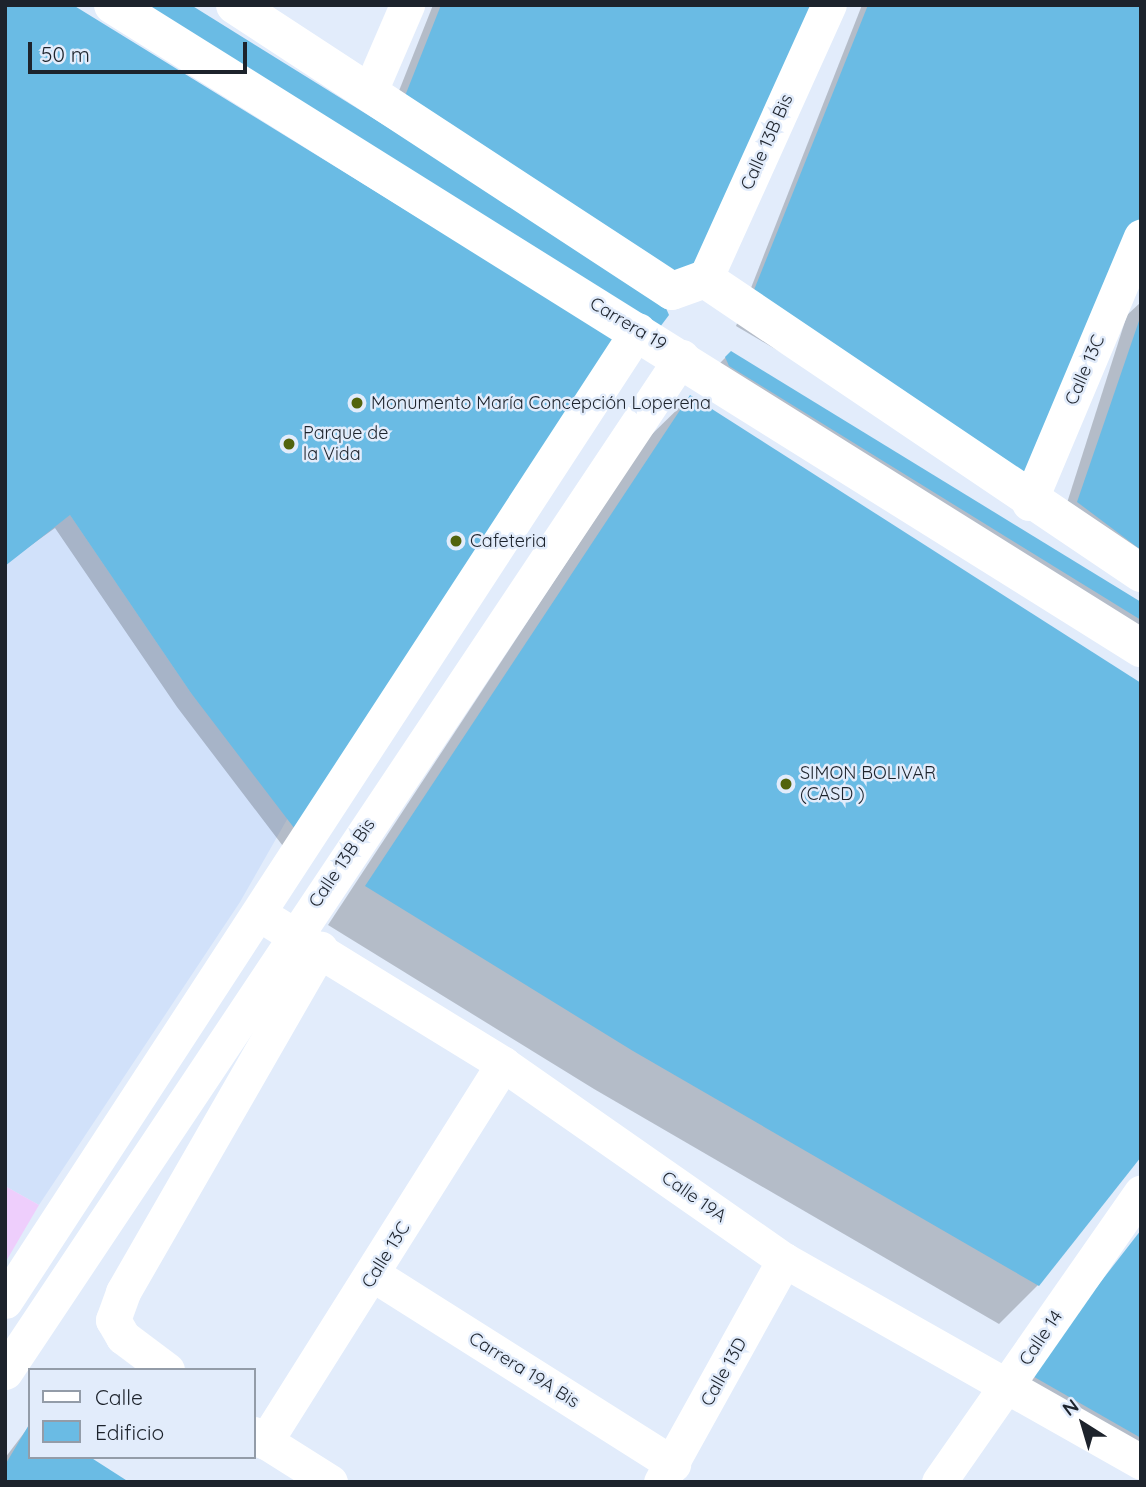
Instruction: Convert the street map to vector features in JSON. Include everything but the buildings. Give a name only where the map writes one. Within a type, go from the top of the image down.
[{"type":"highway","name":"Carrera 19","points":[[113,5],[682,357],[1141,648]]},
{"type":"highway","points":[[235,5],[672,291],[705,279],[1029,503],[1141,573]]},
{"type":"street","points":[[370,91],[407,5]]},
{"type":"street","name":"Calle 13B Bis","points":[[705,279],[829,5]]},
{"type":"street","name":"Calle 13C","points":[[1029,503],[1134,274],[1141,237]]},
{"type":"street","points":[[5,1301],[638,330]]},
{"type":"street","name":"Calle 13B Bis","points":[[5,1372],[307,942],[682,357]]},
{"type":"street","name":"Calle 19A","points":[[259,914],[503,1064],[784,1260],[1010,1383],[1141,1462]]},
{"type":"street","points":[[165,1368],[118,1328],[113,1320],[122,1292],[307,942]]},
{"type":"street","name":"Calle 13C","points":[[259,1438],[374,1275],[503,1064]]},
{"type":"street","name":"Calle 14","points":[[939,1482],[1141,1192]]},
{"type":"street","name":"Calle 13D","points":[[667,1473],[784,1260]]},
{"type":"street","name":"Carrera 19A Bis","points":[[374,1275],[667,1473]]},
{"type":"street","points":[[259,1438],[330,1482]]},
{"type":"shaded area","points":[[70,515],[191,693],[293,809],[240,902],[39,1205],[5,1186],[5,564]]},
{"type":"shaded area","points":[[5,1186],[39,1205],[5,1263]]},
{"type":"place","name":"Monumento María Concepción Loperena","points":[[357,403]]},
{"type":"place","name":"Parque de la Vida","points":[[289,444]]},
{"type":"place","name":"Cafeteria","points":[[456,541]]},
{"type":"place","name":"SIMON BOLIVAR (CASD )","points":[[786,784]]}]
